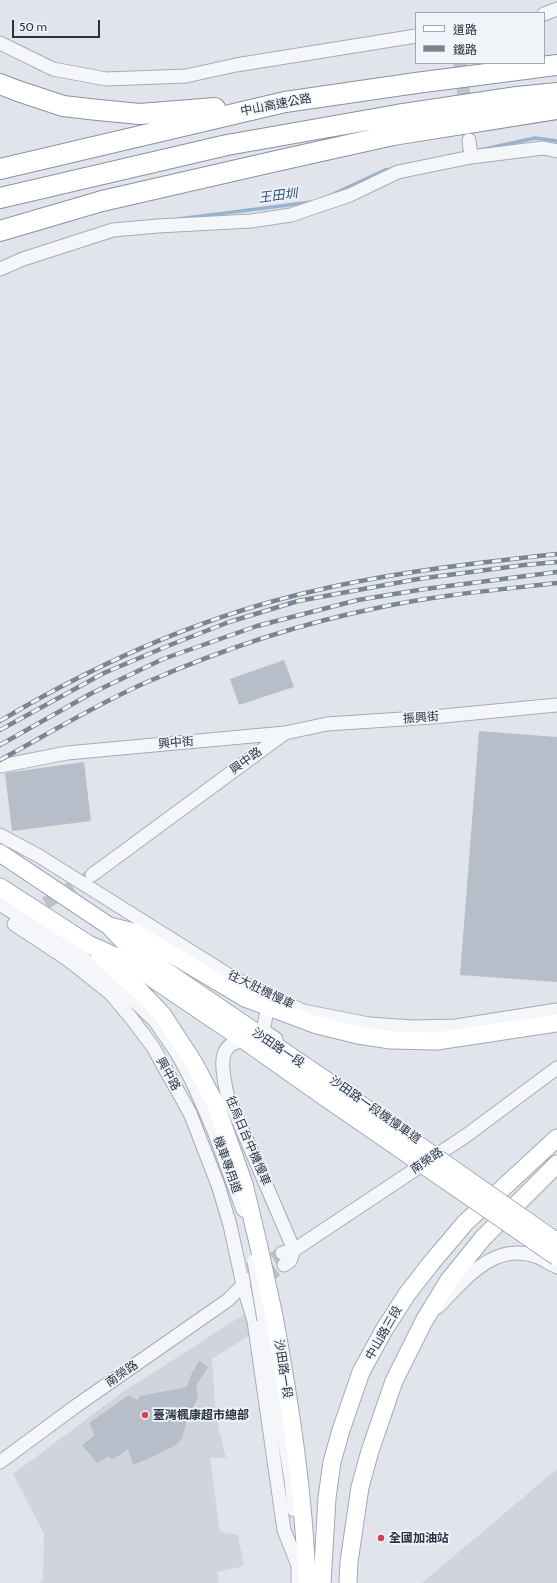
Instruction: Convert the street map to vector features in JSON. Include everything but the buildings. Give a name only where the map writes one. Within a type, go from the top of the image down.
[{"type":"highway","name":"中山高速公路","points":[[0,169],[285,102],[557,65]]},
{"type":"highway","points":[[0,84],[63,106],[140,114],[285,102]]},
{"type":"highway","points":[[0,198],[227,145],[397,115],[517,97],[557,93]]},
{"type":"highway","points":[[0,231],[102,200],[393,135],[557,109]]},
{"type":"highway","points":[[0,243],[145,198],[205,177]]},
{"type":"main road","name":"沙田路一段","points":[[0,854],[109,926],[125,943],[329,1087],[557,1242]]},
{"type":"main road","name":"沙田路一段","points":[[0,886],[88,944],[141,992],[162,1014],[194,1064],[216,1105],[244,1184],[269,1318],[284,1369],[299,1473],[304,1571]]},
{"type":"main road","points":[[109,926],[134,932],[245,998],[268,1000],[317,1025],[358,1035],[391,1040],[437,1041],[557,1023]]},
{"type":"main road","name":"沙田路一段","points":[[88,944],[128,962],[245,1041],[329,1087],[557,1257]]},
{"type":"main road","name":"中山路三段","points":[[322,1583],[327,1498],[332,1462],[341,1430],[365,1365],[384,1330],[407,1294],[465,1223],[557,1138]]},
{"type":"main road","points":[[348,1583],[349,1562],[360,1487],[370,1450],[394,1381],[424,1321],[449,1280],[484,1238],[557,1164]]},
{"type":"street","points":[[545,14],[557,9]]},
{"type":"street","points":[[0,43],[53,69],[106,79],[186,76],[236,65],[415,36]]},
{"type":"street","points":[[469,140],[471,157]]},
{"type":"street","points":[[0,269],[23,258],[113,230],[251,221],[291,215],[350,195],[398,172],[471,157],[543,148],[557,151]]},
{"type":"street","name":"振興街","points":[[285,733],[327,724],[433,717],[557,705]]},
{"type":"street","name":"興中街","points":[[0,766],[67,753],[285,733]]},
{"type":"street","name":"興中路","points":[[92,875],[285,733]]},
{"type":"street","name":"往大肚機慢車","points":[[0,835],[39,856],[268,1000],[303,1011],[369,1024],[413,1027],[456,1026],[557,1010]]},
{"type":"street","name":"機車專用道","points":[[0,904],[85,959],[131,998],[155,1021],[177,1053],[192,1081],[214,1131],[256,1251]]},
{"type":"street","name":"興中路","points":[[19,919],[14,924],[67,959],[111,994],[132,1019],[153,1048],[190,1113],[218,1185],[247,1283]]},
{"type":"street","name":"沙田路一段機慢車道","points":[[268,1000],[264,1030],[329,1087],[417,1140],[557,1236]]},
{"type":"street","name":"往烏日台中機慢車","points":[[245,1041],[234,1042],[226,1047],[224,1053],[223,1073],[227,1094],[287,1256]]},
{"type":"street","name":"南榮路","points":[[287,1256],[467,1135],[557,1068]]},
{"type":"street","points":[[424,1321],[478,1267],[495,1257],[518,1253],[537,1257],[557,1267]]},
{"type":"street","points":[[247,1283],[254,1321],[284,1530],[304,1571]]},
{"type":"street","name":"南榮路","points":[[0,1462],[76,1406],[228,1300],[247,1283]]},
{"type":"street","points":[[269,1318],[294,1515],[304,1571],[298,1583]]},
{"type":"street","points":[[280,1507],[290,1520],[292,1520],[294,1515]]},
{"type":"shaded area","points":[[246,1313],[250,1335],[212,1359],[215,1405],[226,1458],[210,1458],[220,1532],[238,1535],[244,1566],[217,1572],[219,1583],[39,1583],[43,1580],[44,1534],[13,1474],[123,1392]]},
{"type":"shaded area","points":[[557,1469],[557,1583],[422,1583]]},
{"type":"waterway","name":"王田圳","points":[[480,150],[535,138],[557,141]]},
{"type":"waterway","name":"王田圳","points":[[329,196],[385,170],[392,169]]},
{"type":"waterway","name":"王田圳","points":[[178,219],[312,202]]},
{"type":"tunnel","points":[[460,64],[466,113]]},
{"type":"tunnel","points":[[29,913],[89,877]]},
{"type":"tunnel","points":[[257,1269],[282,1253]]},
{"type":"tunnel","points":[[250,1288],[284,1265]]},
{"type":"railway","points":[[0,721],[37,699],[114,660],[194,627],[276,600],[347,584],[407,573],[557,554]]},
{"type":"railway","points":[[0,730],[104,673],[229,622],[298,601],[418,579],[557,562]]},
{"type":"railway","points":[[0,745],[92,693],[163,659],[257,626],[358,600],[425,589],[557,572]]},
{"type":"railway","points":[[0,760],[91,709],[147,682],[203,659],[260,639],[347,614],[399,603],[467,593],[557,583]]},
{"type":"place","name":"臺灣楓康超市總部","points":[[145,1415]]},
{"type":"place","name":"全國加油站","points":[[381,1538]]}]
